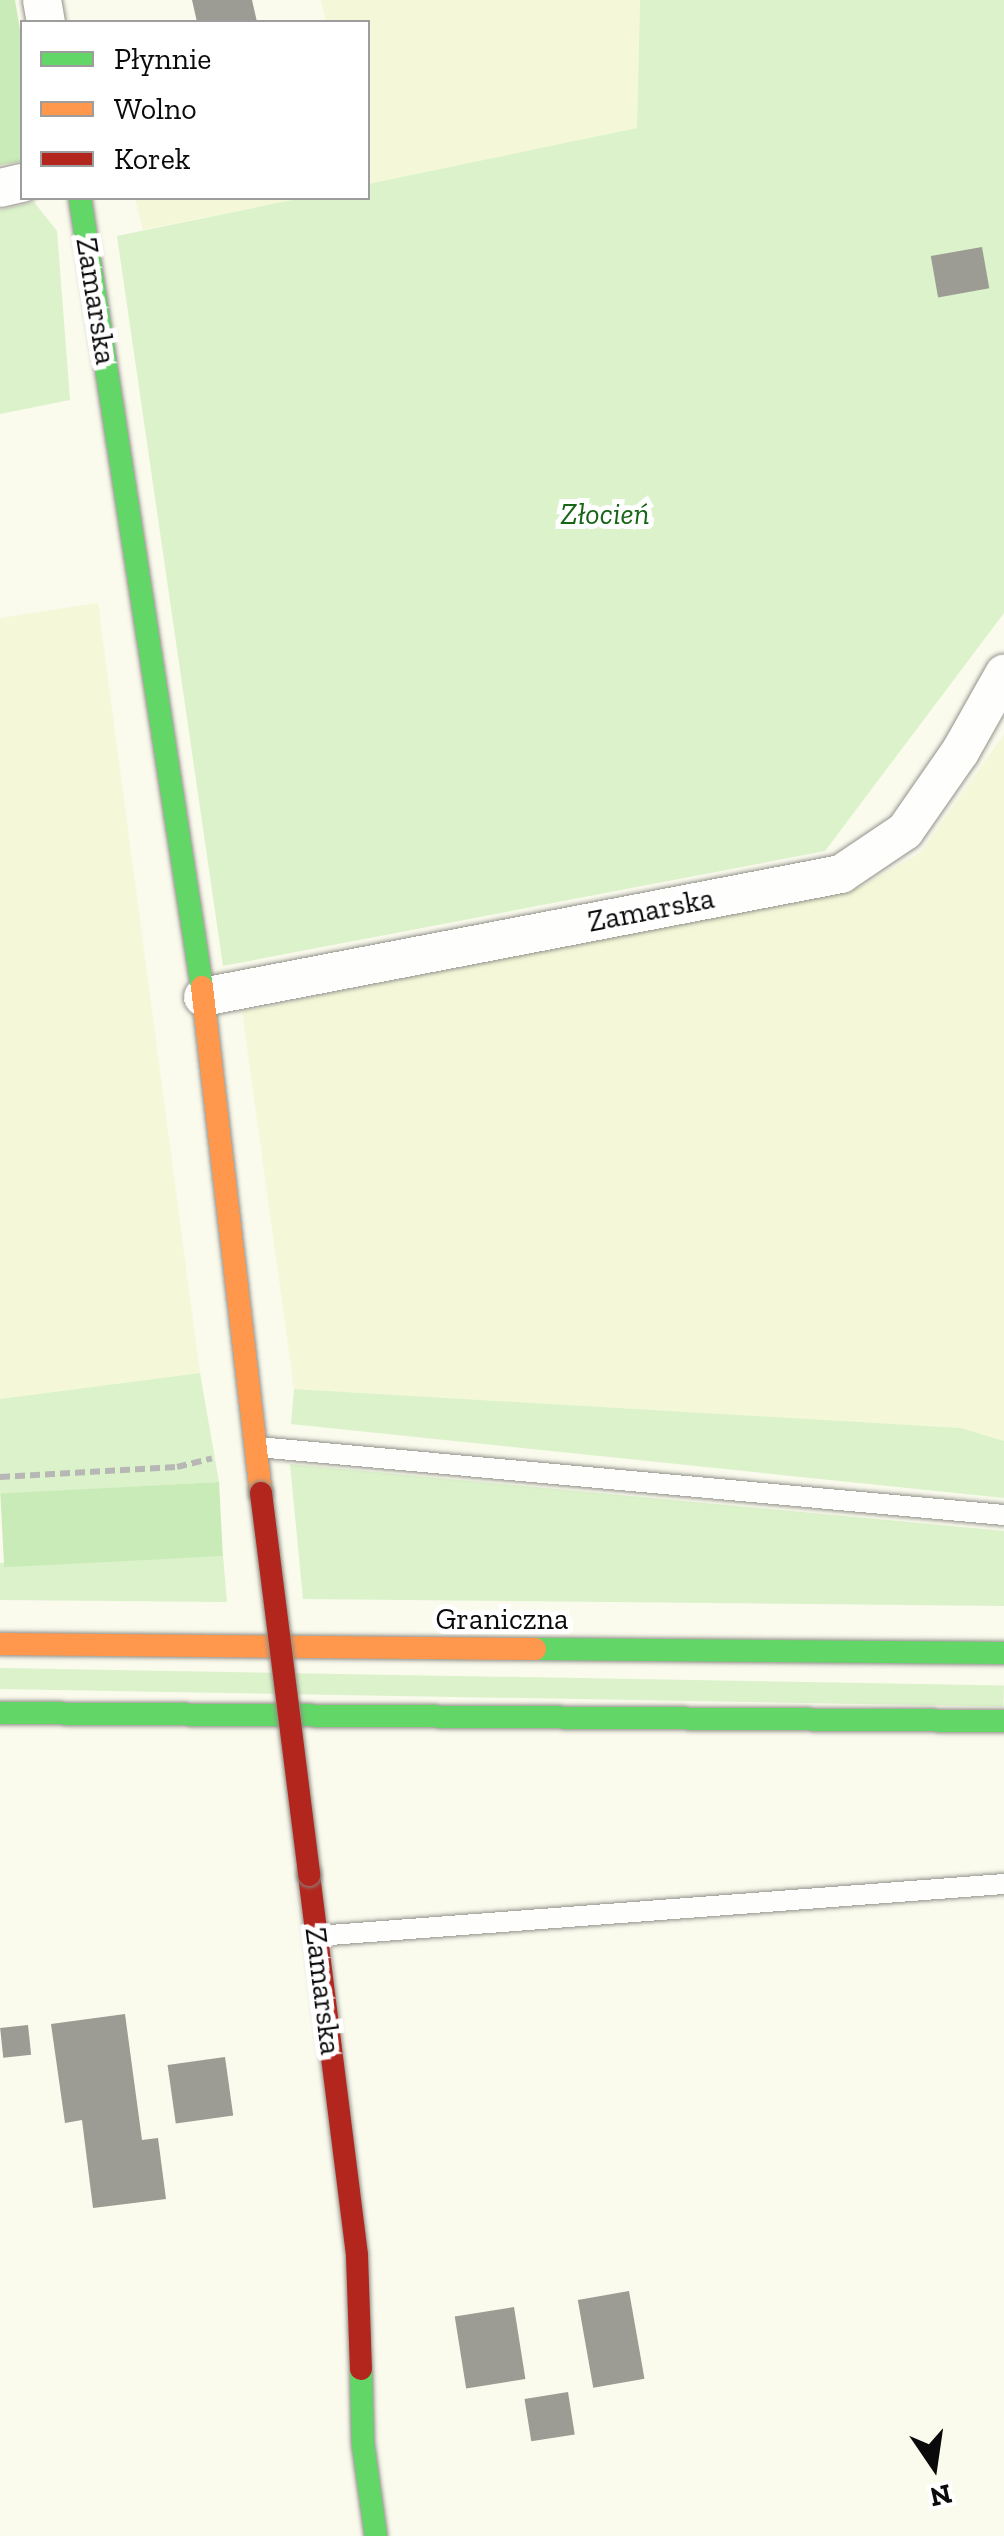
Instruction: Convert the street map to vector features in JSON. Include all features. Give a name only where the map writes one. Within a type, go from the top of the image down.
[{"type":"main road","name":"Zamarska","points":[[80,200],[203,997],[357,2256],[364,2444],[376,2536]]},
{"type":"main road","name":"Graniczna","points":[[0,1644],[1004,1653]]},
{"type":"main road","points":[[0,1713],[1004,1721]]},
{"type":"street","name":"Zamarska","points":[[203,997],[841,874],[905,831],[960,752],[1004,674]]},
{"type":"lane","points":[[256,1447],[1004,1515]]},
{"type":"lane","points":[[316,1936],[1004,1884]]},
{"type":"path","points":[[0,1477],[177,1467],[256,1447]]},
{"type":"green space","points":[[0,0],[15,0],[20,29],[20,161],[0,165]]},
{"type":"green space","points":[[321,0],[640,0],[637,128],[370,184],[370,20],[326,20]]},
{"type":"green space","name":"Złocień","points":[[640,0],[1004,0],[1004,613],[825,851],[223,966],[117,236],[292,200],[370,200],[370,184],[637,128]]},
{"type":"green space","points":[[136,200],[292,200],[143,230]]},
{"type":"green space","points":[[34,202],[57,231],[70,400],[0,414],[0,210]]},
{"type":"green space","points":[[98,603],[200,1373],[0,1399],[0,618]]},
{"type":"green space","points":[[1004,734],[1004,1441],[961,1428],[294,1389],[242,1011],[861,887],[921,852]]},
{"type":"green space","points":[[200,1373],[219,1482],[0,1494],[0,1399]]},
{"type":"green space","points":[[294,1389],[961,1428],[1004,1441],[1004,1498],[291,1424]]},
{"type":"green space","points":[[290,1464],[1004,1531],[1004,1606],[303,1599]]},
{"type":"green space","points":[[219,1482],[223,1556],[4,1567],[0,1493]]},
{"type":"green space","points":[[223,1556],[227,1602],[0,1600],[0,1563]]},
{"type":"green space","points":[[0,1668],[1004,1686],[1003,1707],[0,1689]]},
{"type":"building","points":[[192,0],[252,0],[257,20],[197,20]]},
{"type":"building","points":[[982,247],[989,288],[938,297],[931,256]]},
{"type":"building","points":[[125,2014],[142,2140],[158,2138],[166,2199],[93,2208],[82,2120],[65,2123],[51,2024]]},
{"type":"building","points":[[28,2025],[31,2055],[3,2058],[0,2028]]},
{"type":"building","points":[[225,2057],[233,2115],[176,2123],[168,2065]]},
{"type":"building","points":[[629,2291],[644,2379],[593,2388],[578,2300]]},
{"type":"building","points":[[514,2307],[525,2379],[466,2388],[455,2316]]},
{"type":"building","points":[[568,2392],[575,2434],[531,2441],[525,2399]]},
{"type":"traffic: fast","points":[[80,200],[202,987]]},
{"type":"traffic: fast","points":[[535,1649],[1004,1653]]},
{"type":"traffic: fast","points":[[0,1713],[1004,1721]]},
{"type":"traffic: fast","points":[[361,2369],[363,2444],[376,2536]]},
{"type":"traffic: slow","points":[[202,987],[261,1493]]},
{"type":"traffic: slow","points":[[0,1644],[535,1649]]},
{"type":"traffic: jam","points":[[261,1493],[309,1875]]},
{"type":"traffic: jam","points":[[309,1875],[357,2256],[361,2369]]}]
